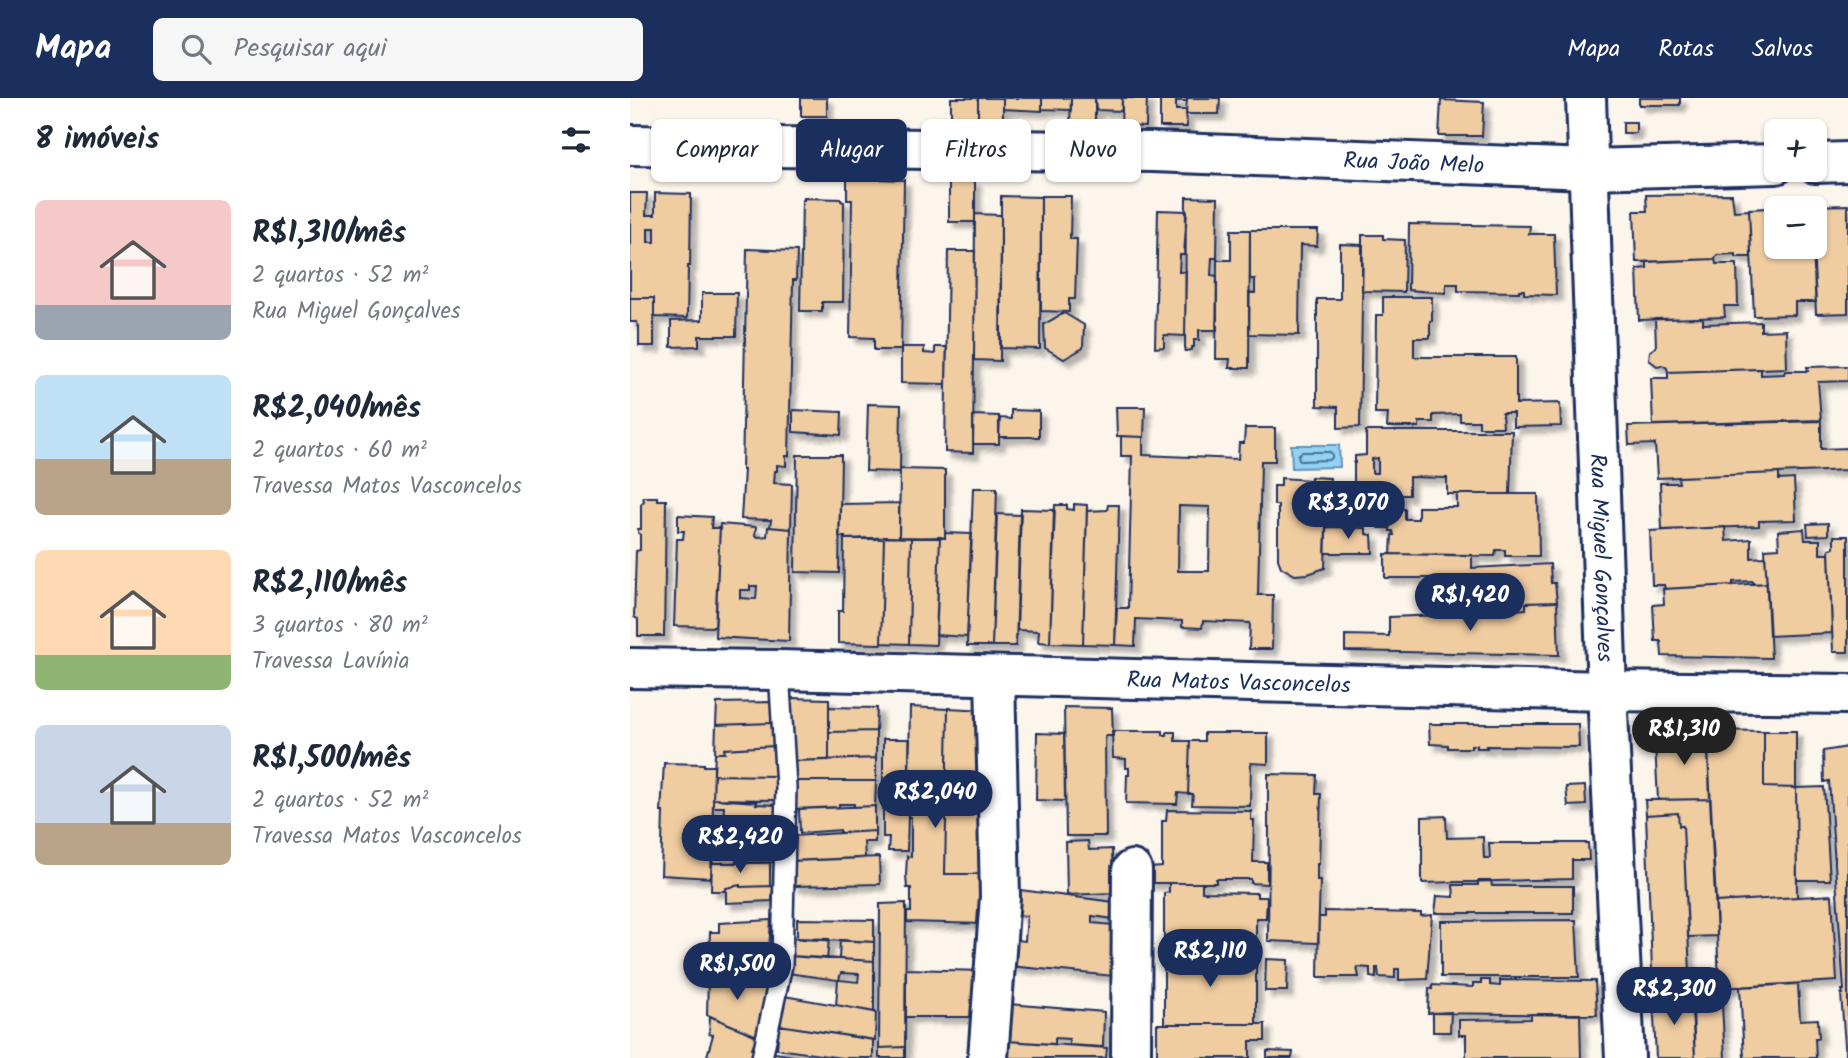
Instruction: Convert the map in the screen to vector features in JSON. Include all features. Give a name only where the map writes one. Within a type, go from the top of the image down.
[{"type":"street","name":"Rua Miguel Gonçalves","points":[[1586,98],[1607,691],[1625,1058]]},
{"type":"street","name":"Rua João Melo","points":[[630,145],[1153,152],[1589,169],[1764,164]]},
{"type":"street","points":[[1827,163],[1848,162]]},
{"type":"street","name":"Rua Matos Vasconcelos","points":[[630,668],[1848,695]]},
{"type":"street","points":[[988,1058],[1000,897],[995,676]]},
{"type":"street","points":[[1131,1058],[1132,870]]},
{"type":"lane","points":[[762,1058],[782,965],[786,787],[779,670]]},
{"type":"water","points":[[1291,445],[1339,445],[1340,467],[1292,468]]},
{"type":"building","points":[[801,98],[827,98],[827,116],[801,116]]},
{"type":"building","points":[[951,98],[978,98],[978,119],[951,119]]},
{"type":"building","points":[[978,98],[1003,98],[1003,119],[978,119]]},
{"type":"building","points":[[1003,98],[1042,98],[1042,111],[1003,109]]},
{"type":"building","points":[[1042,98],[1071,98],[1071,110],[1042,109]]},
{"type":"building","points":[[1071,98],[1095,98],[1095,119],[1070,119]]},
{"type":"building","points":[[1095,98],[1122,98],[1122,111],[1096,110]]},
{"type":"building","points":[[1122,98],[1147,98],[1146,127],[1141,127],[1141,119],[1121,119]]},
{"type":"building","points":[[1160,98],[1187,98],[1187,101],[1176,101],[1176,110],[1186,110],[1187,127],[1160,127]]},
{"type":"building","points":[[1187,98],[1220,98],[1219,114],[1186,114]]},
{"type":"building","points":[[1639,98],[1680,98],[1680,105],[1639,105]]},
{"type":"building","points":[[1441,100],[1484,102],[1482,136],[1439,136]]},
{"type":"building","points":[[1623,122],[1636,122],[1636,133],[1623,133]]},
{"type":"building","points":[[847,182],[904,182],[901,350],[874,350],[874,338],[850,337],[852,200],[847,200]]},
{"type":"building","points":[[949,182],[975,182],[975,222],[949,222]]},
{"type":"building","points":[[630,193],[647,193],[646,215],[655,215],[655,193],[691,194],[687,318],[654,317],[654,298],[630,298]],"holes":[[[648,228],[655,228],[655,242],[648,242]]]},
{"type":"building","points":[[1732,194],[1734,211],[1749,210],[1751,257],[1736,257],[1736,254],[1717,255],[1715,259],[1636,262],[1634,211],[1647,211],[1646,195]]},
{"type":"building","points":[[1001,196],[1041,197],[1040,349],[1001,348]]},
{"type":"building","points":[[1041,196],[1071,196],[1070,239],[1077,239],[1075,299],[1069,299],[1069,312],[1041,311]]},
{"type":"building","points":[[1186,197],[1218,198],[1217,258],[1212,258],[1211,275],[1217,276],[1217,330],[1199,330],[1199,340],[1194,340],[1192,350],[1185,351]]},
{"type":"building","points":[[804,198],[841,199],[844,202],[843,302],[822,302],[822,311],[800,311]]},
{"type":"building","points":[[1848,205],[1848,313],[1816,314],[1814,259],[1827,259],[1827,206]]},
{"type":"building","points":[[1764,208],[1764,259],[1814,259],[1816,302],[1795,302],[1795,315],[1754,316],[1749,209]]},
{"type":"building","points":[[1158,210],[1187,211],[1184,255],[1180,255],[1179,272],[1186,271],[1185,336],[1164,335],[1164,347],[1155,348]]},
{"type":"building","points":[[975,214],[1001,215],[1000,361],[974,360]]},
{"type":"building","points":[[1409,224],[1530,226],[1529,234],[1554,234],[1556,295],[1524,294],[1524,290],[1458,291],[1458,284],[1446,284],[1446,293],[1408,290]]},
{"type":"building","points":[[1231,230],[1250,230],[1249,368],[1229,368],[1230,359],[1216,359],[1217,260],[1231,260]]},
{"type":"building","points":[[1250,230],[1318,230],[1317,246],[1300,245],[1299,335],[1249,334],[1249,293],[1255,293],[1255,279],[1250,279]]},
{"type":"building","points":[[1362,235],[1383,235],[1383,239],[1405,240],[1404,292],[1362,291]]},
{"type":"building","points":[[1340,244],[1363,245],[1360,427],[1338,428],[1338,407],[1317,406],[1317,299],[1340,299]]},
{"type":"building","points":[[747,249],[797,251],[796,280],[793,280],[789,456],[786,456],[786,466],[777,465],[774,483],[792,484],[791,529],[770,527],[771,520],[741,519]]},
{"type":"building","points":[[948,251],[975,251],[973,453],[945,452]]},
{"type":"building","points":[[1715,259],[1716,264],[1737,264],[1738,306],[1724,306],[1725,317],[1639,320],[1637,269],[1647,268],[1647,262]]},
{"type":"building","points":[[702,293],[737,293],[736,336],[699,336],[699,346],[671,347],[671,321],[702,320]]},
{"type":"building","points":[[1383,297],[1432,297],[1430,338],[1414,338],[1414,357],[1516,357],[1516,404],[1560,403],[1561,426],[1513,427],[1513,413],[1502,413],[1503,427],[1479,427],[1479,421],[1460,421],[1460,414],[1433,415],[1433,422],[1419,422],[1419,427],[1387,427],[1388,413],[1375,413],[1376,315],[1383,315]]},
{"type":"building","points":[[630,298],[654,298],[654,346],[639,346],[639,326],[637,322],[630,322]]},
{"type":"building","points":[[1064,313],[1084,325],[1083,348],[1064,359],[1045,348],[1044,324]]},
{"type":"building","points":[[1703,318],[1703,324],[1761,322],[1761,331],[1786,330],[1787,368],[1668,372],[1667,368],[1657,366],[1649,360],[1650,351],[1656,347],[1655,319]]},
{"type":"building","points":[[901,347],[924,347],[924,353],[935,354],[935,347],[947,347],[946,384],[901,383]]},
{"type":"building","points":[[1848,366],[1848,381],[1818,382],[1821,420],[1653,425],[1651,378],[1668,378],[1668,372],[1761,369],[1761,375],[1808,371],[1807,367]]},
{"type":"building","points":[[868,404],[901,405],[900,472],[866,471]]},
{"type":"building","points":[[1116,407],[1145,407],[1144,437],[1117,436]]},
{"type":"building","points":[[793,410],[842,412],[841,435],[793,432]]},
{"type":"building","points":[[1011,410],[1039,411],[1039,437],[999,437],[1000,418],[1011,419]]},
{"type":"building","points":[[973,415],[999,416],[999,444],[973,444]]},
{"type":"building","points":[[1821,421],[1821,449],[1848,448],[1848,470],[1657,478],[1655,444],[1629,445],[1628,426]]},
{"type":"building","points":[[1245,428],[1275,428],[1275,461],[1261,461],[1258,595],[1273,595],[1272,649],[1249,649],[1250,623],[1203,621],[1202,628],[1182,627],[1182,621],[1136,619],[1135,646],[1115,645],[1117,608],[1128,608],[1132,456],[1121,456],[1121,436],[1143,437],[1143,455],[1238,459],[1239,443],[1244,443]],"holes":[[[1179,506],[1210,507],[1209,571],[1178,571]]]},
{"type":"building","points":[[1366,431],[1512,431],[1510,494],[1447,494],[1447,478],[1409,477],[1409,495],[1354,495],[1355,456],[1366,455]],"holes":[[[1378,458],[1378,473],[1372,473],[1372,459]]]},
{"type":"building","points":[[797,455],[841,455],[839,573],[795,572]]},
{"type":"building","points":[[900,469],[945,470],[945,538],[899,537]]},
{"type":"building","points":[[1779,473],[1779,480],[1794,479],[1796,520],[1759,521],[1759,526],[1662,530],[1660,483],[1679,483],[1678,477]]},
{"type":"building","points":[[1311,477],[1330,478],[1325,568],[1295,575],[1281,567],[1278,559],[1278,505],[1274,505],[1274,486],[1281,486],[1281,478],[1311,480]]},
{"type":"building","points":[[973,488],[997,488],[992,646],[967,646]]},
{"type":"building","points":[[1457,494],[1538,494],[1539,556],[1505,556],[1505,550],[1496,550],[1495,556],[1391,554],[1393,531],[1390,531],[1390,528],[1379,528],[1380,514],[1373,514],[1372,495],[1400,495],[1400,509],[1405,509],[1405,519],[1418,519],[1418,507],[1457,507]]},
{"type":"building","points":[[643,497],[666,500],[664,636],[638,636],[638,619],[634,617],[636,551],[640,550],[638,529],[641,529]]},
{"type":"building","points":[[899,503],[899,537],[839,537],[840,504]]},
{"type":"building","points":[[1074,504],[1087,505],[1083,644],[1050,643],[1055,505],[1067,505],[1067,509],[1074,510]]},
{"type":"building","points":[[1108,505],[1119,505],[1115,645],[1083,644],[1087,511],[1107,510]]},
{"type":"building","points":[[1021,509],[1054,510],[1050,643],[1038,642],[1039,631],[1017,630]]},
{"type":"building","points":[[997,514],[1020,515],[1016,646],[992,646]]},
{"type":"building","points":[[678,515],[712,517],[711,528],[720,528],[715,627],[674,626],[677,539],[683,539],[684,531],[678,531]]},
{"type":"building","points":[[1828,523],[1828,535],[1808,536],[1807,524]]},
{"type":"building","points":[[720,524],[756,527],[755,536],[759,537],[767,536],[768,527],[791,529],[789,641],[715,637]],"holes":[[[750,586],[757,586],[756,599],[740,598],[740,590],[750,590]]]},
{"type":"building","points":[[1326,527],[1366,528],[1366,534],[1372,535],[1373,553],[1325,553]]},
{"type":"building","points":[[1725,527],[1726,541],[1751,539],[1751,558],[1765,557],[1767,583],[1733,582],[1733,585],[1665,589],[1664,585],[1652,585],[1650,531]]},
{"type":"building","points":[[1804,529],[1805,540],[1820,540],[1820,554],[1829,554],[1832,633],[1769,636],[1765,549],[1779,548],[1778,531]]},
{"type":"building","points":[[945,533],[972,534],[967,637],[936,635],[940,537],[945,538]]},
{"type":"building","points":[[1834,536],[1848,536],[1848,652],[1833,652],[1829,549],[1834,548]]},
{"type":"building","points":[[884,537],[911,538],[909,644],[881,643]]},
{"type":"building","points":[[940,537],[936,645],[909,644],[911,538]]},
{"type":"building","points":[[844,539],[884,539],[881,644],[838,643],[838,611],[843,611]]},
{"type":"building","points":[[1385,554],[1472,555],[1472,568],[1550,564],[1551,583],[1555,583],[1557,602],[1526,603],[1526,609],[1438,612],[1436,578],[1385,578]]},
{"type":"building","points":[[1767,583],[1771,658],[1662,656],[1661,641],[1655,641],[1653,605],[1664,604],[1663,589]]},
{"type":"building","points":[[1557,602],[1559,655],[1345,651],[1345,635],[1389,636],[1389,617],[1440,615],[1439,612],[1464,610],[1464,613],[1526,609],[1526,603]]},
{"type":"building","points":[[789,698],[829,699],[829,760],[791,761]]},
{"type":"building","points":[[772,702],[773,723],[716,725],[717,703]]},
{"type":"building","points":[[829,707],[877,708],[876,731],[829,732]]},
{"type":"building","points":[[910,707],[948,709],[945,874],[981,874],[985,924],[907,922],[907,912],[911,912],[911,888],[907,888],[906,875],[907,856],[911,857],[911,817],[908,817]]},
{"type":"building","points":[[1064,707],[1112,708],[1113,736],[1105,736],[1106,836],[1066,836]]},
{"type":"building","points":[[948,708],[986,710],[982,874],[945,874]]},
{"type":"building","points":[[773,723],[774,746],[724,749],[725,753],[715,753],[716,725]]},
{"type":"building","points":[[1429,724],[1578,724],[1579,747],[1477,748],[1477,745],[1471,745],[1471,748],[1448,748],[1448,745],[1430,744]]},
{"type":"building","points":[[1679,729],[1707,730],[1710,799],[1658,800],[1655,745],[1678,744]]},
{"type":"building","points":[[1707,730],[1764,731],[1764,787],[1796,788],[1797,897],[1716,902]]},
{"type":"building","points":[[876,731],[876,758],[829,760],[829,732]]},
{"type":"building","points":[[1112,731],[1163,731],[1163,735],[1175,732],[1175,741],[1190,741],[1188,794],[1178,793],[1177,804],[1126,803],[1129,768],[1126,768],[1126,759],[1113,758]]},
{"type":"building","points":[[1764,731],[1796,731],[1796,788],[1764,787]]},
{"type":"building","points":[[1037,733],[1064,734],[1065,801],[1036,800]]},
{"type":"building","points":[[1204,733],[1268,733],[1268,764],[1251,763],[1250,806],[1192,805],[1193,794],[1188,794],[1190,741],[1204,741]]},
{"type":"building","points":[[883,739],[910,739],[907,851],[888,851],[889,837],[883,837]]},
{"type":"building","points":[[774,746],[775,776],[714,775],[715,753],[725,753],[724,749]]},
{"type":"building","points":[[1848,747],[1846,1058],[1841,994],[1844,990],[1829,781],[1824,782],[1823,751]]},
{"type":"building","points":[[876,758],[876,781],[792,781],[791,761]]},
{"type":"building","points":[[664,763],[714,766],[711,878],[661,875]]},
{"type":"building","points":[[1268,774],[1317,775],[1316,794],[1321,794],[1317,864],[1317,880],[1320,880],[1318,943],[1268,941]]},
{"type":"building","points":[[714,775],[775,776],[776,800],[713,799]]},
{"type":"building","points":[[792,781],[876,781],[875,806],[854,807],[854,804],[839,804],[839,807],[792,809]]},
{"type":"building","points":[[1585,786],[1586,805],[1568,806],[1566,787]]},
{"type":"building","points":[[1824,787],[1830,880],[1797,880],[1796,788]]},
{"type":"building","points":[[713,799],[776,805],[777,824],[723,823],[724,807],[713,807]]},
{"type":"building","points":[[1710,799],[1717,936],[1688,937],[1683,826],[1679,826],[1678,813],[1646,815],[1645,800]]},
{"type":"building","points":[[875,806],[875,831],[800,833],[799,809]]},
{"type":"building","points":[[1167,810],[1251,811],[1251,820],[1254,820],[1253,862],[1267,862],[1267,884],[1251,883],[1251,879],[1216,879],[1216,883],[1148,883],[1149,868],[1162,867],[1162,821],[1166,821]]},
{"type":"building","points":[[1678,813],[1679,826],[1683,826],[1691,994],[1653,997],[1646,815]]},
{"type":"building","points":[[1446,816],[1447,838],[1483,837],[1484,858],[1490,858],[1489,843],[1588,843],[1589,860],[1572,860],[1572,879],[1422,883],[1422,817]]},
{"type":"building","points":[[713,822],[774,824],[774,843],[713,841]]},
{"type":"building","points":[[875,831],[875,842],[864,842],[865,858],[794,861],[793,836]]},
{"type":"building","points":[[712,841],[774,842],[774,862],[712,863]]},
{"type":"building","points":[[1088,841],[1089,850],[1112,849],[1113,893],[1067,895],[1066,842]]},
{"type":"building","points":[[879,857],[880,884],[793,886],[789,861]]},
{"type":"building","points":[[712,863],[770,863],[770,886],[740,885],[726,888],[726,891],[711,891]]},
{"type":"building","points":[[1478,881],[1491,881],[1492,886],[1573,886],[1573,913],[1435,913],[1437,896],[1454,897],[1453,885],[1478,885]]},
{"type":"building","points":[[1169,883],[1202,883],[1202,892],[1257,893],[1257,897],[1267,897],[1266,918],[1256,918],[1256,951],[1254,950],[1253,954],[1168,953],[1168,949],[1164,950],[1164,893],[1169,892]]},
{"type":"building","points":[[740,885],[773,886],[772,901],[726,903],[726,888]]},
{"type":"building","points":[[1020,890],[1114,902],[1114,919],[1092,916],[1092,923],[1114,925],[1114,976],[1009,966],[1009,939],[1025,941],[1027,916],[1018,915]]},
{"type":"building","points":[[1832,895],[1837,981],[1719,988],[1716,902]]},
{"type":"building","points":[[906,903],[905,1047],[879,1048],[880,904]]},
{"type":"building","points":[[1325,911],[1432,915],[1427,979],[1399,980],[1399,969],[1395,969],[1395,978],[1379,977],[1378,968],[1376,978],[1370,977],[1370,968],[1357,967],[1359,977],[1318,977],[1319,917],[1325,917]]},
{"type":"building","points":[[797,919],[874,920],[874,942],[797,939]]},
{"type":"building","points":[[771,920],[769,950],[773,951],[769,981],[714,977],[714,953],[709,953],[710,932],[719,932],[719,923]]},
{"type":"building","points":[[1576,920],[1579,977],[1441,977],[1441,921]]},
{"type":"building","points":[[793,938],[829,939],[827,959],[790,956]]},
{"type":"building","points":[[840,940],[874,942],[874,961],[839,959]]},
{"type":"building","points":[[1164,953],[1256,954],[1256,1024],[1164,1024]]},
{"type":"building","points":[[791,956],[874,961],[874,1012],[836,1005],[838,980],[787,973]],"holes":[[[841,973],[859,974],[858,982],[839,980]]]},
{"type":"building","points":[[1266,959],[1288,960],[1287,991],[1265,991]]},
{"type":"building","points":[[906,969],[984,971],[983,1017],[906,1017]]},
{"type":"building","points":[[708,977],[769,981],[757,1036],[707,1015]]},
{"type":"building","points":[[1481,980],[1490,980],[1490,985],[1500,986],[1500,980],[1595,981],[1597,1015],[1428,1013],[1429,988],[1432,989],[1432,985],[1473,987],[1473,983],[1481,983]]},
{"type":"building","points":[[1798,984],[1800,1020],[1818,1019],[1816,1058],[1744,1058],[1740,987]]},
{"type":"building","points":[[1692,985],[1719,985],[1721,988],[1725,1058],[1695,1058]]},
{"type":"building","points":[[1691,994],[1695,1058],[1656,1058],[1653,997]]},
{"type":"building","points":[[784,996],[876,1012],[875,1040],[779,1025]]},
{"type":"building","points":[[1009,1004],[1104,1012],[1103,1047],[1069,1045],[1069,1039],[1055,1038],[1055,1044],[1007,1041]]},
{"type":"building","points":[[1451,1012],[1450,1032],[1433,1032],[1433,1013]]},
{"type":"building","points":[[1531,1014],[1580,1014],[1581,1058],[1466,1058],[1466,1035],[1459,1035],[1459,1020],[1531,1019]]},
{"type":"building","points":[[710,1016],[757,1036],[752,1048],[758,1049],[755,1058],[707,1056],[713,1035],[709,1034]]},
{"type":"building","points":[[1157,1024],[1265,1024],[1265,1041],[1250,1041],[1250,1058],[1157,1058]]},
{"type":"building","points":[[779,1025],[873,1040],[873,1058],[842,1058],[777,1049]]},
{"type":"building","points":[[1007,1041],[1107,1048],[1106,1058],[1007,1058]]},
{"type":"building","points":[[905,1047],[905,1058],[879,1058],[879,1048]]},
{"type":"building","points":[[1267,1051],[1293,1052],[1292,1058],[1267,1058]]},
{"type":"building","points":[[769,1052],[806,1058],[767,1058]]}]
